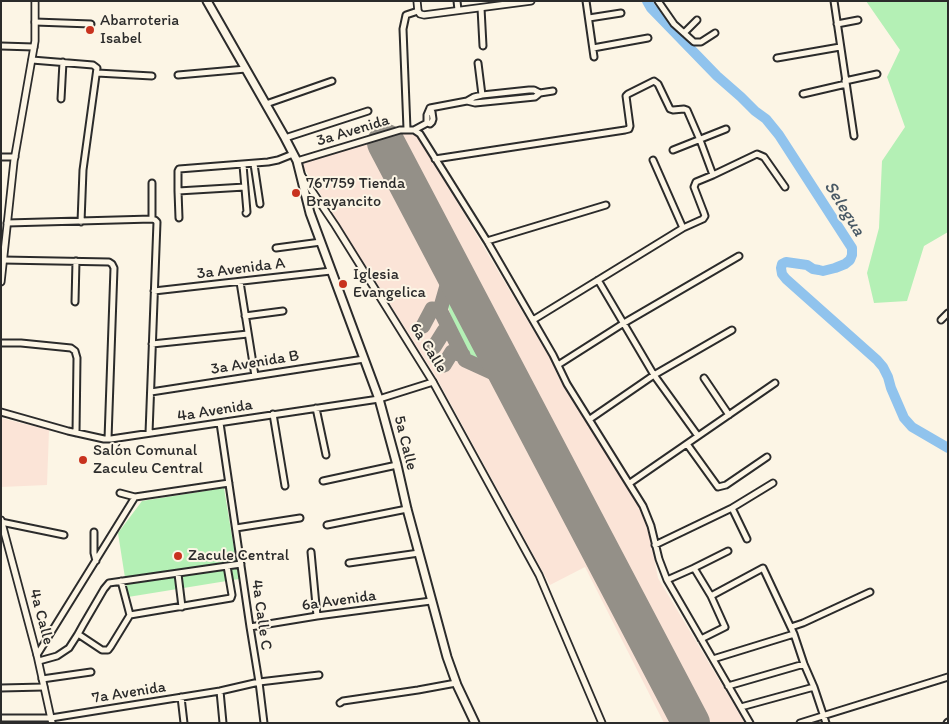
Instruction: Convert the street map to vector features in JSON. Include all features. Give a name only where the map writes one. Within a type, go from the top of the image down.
[{"type":"main road","name":"6a Calle","points":[[207,1],[285,138],[297,161],[300,173]]},
{"type":"main road","name":"5a Calle","points":[[300,173],[310,213],[379,398],[447,657],[456,683],[474,723]]},
{"type":"street","points":[[1,282],[15,157],[34,48],[35,1]]},
{"type":"street","points":[[416,1],[418,11],[424,15],[531,1]]},
{"type":"street","points":[[457,1],[458,10]]},
{"type":"street","points":[[586,1],[594,56]]},
{"type":"street","points":[[658,1],[674,24],[694,42],[701,42],[715,33]]},
{"type":"street","points":[[834,1],[854,136]]},
{"type":"street","points":[[481,8],[484,46]]},
{"type":"street","points":[[407,129],[403,29],[406,16],[418,11]]},
{"type":"street","points":[[588,18],[621,13]]},
{"type":"street","points":[[684,33],[697,20]]},
{"type":"street","points":[[836,24],[858,20]]},
{"type":"street","points":[[35,22],[91,24]]},
{"type":"street","points":[[593,48],[648,38]]},
{"type":"street","points":[[1,46],[34,48]]},
{"type":"street","points":[[777,58],[840,48]]},
{"type":"street","points":[[32,60],[93,65],[97,68],[85,154],[81,222]]},
{"type":"street","points":[[61,99],[63,62]]},
{"type":"street","points":[[478,63],[482,95]]},
{"type":"street","points":[[178,75],[246,69]]},
{"type":"street","points":[[97,73],[152,76]]},
{"type":"street","points":[[803,94],[877,74]]},
{"type":"street","points":[[266,104],[332,81]]},
{"type":"street","points":[[435,159],[628,129],[630,126],[626,96],[630,92],[654,82],[658,84],[671,110],[687,110],[714,175]]},
{"type":"street","points":[[467,101],[474,96],[482,95],[529,90],[540,93]]},
{"type":"street","points":[[553,91],[540,93],[536,97],[475,103],[467,101],[430,108],[427,115],[427,123],[415,131],[420,134],[487,241],[533,320],[567,384],[630,483],[643,506],[651,526],[655,545],[667,580],[750,723]]},
{"type":"street","points":[[285,138],[368,111]]},
{"type":"street","points":[[673,150],[726,129]]},
{"type":"street","name":"3a Avenida","points":[[297,161],[400,130],[415,131]]},
{"type":"street","points":[[179,218],[179,170],[276,161],[293,154]]},
{"type":"street","points":[[533,320],[683,228],[703,219],[705,216],[694,188],[696,182],[757,154],[764,157],[785,187]]},
{"type":"street","points":[[1,157],[15,157]]},
{"type":"street","points":[[653,160],[683,228]]},
{"type":"street","points":[[242,164],[246,213]]},
{"type":"street","points":[[254,164],[260,204]]},
{"type":"street","name":"6a Calle","points":[[300,173],[335,225],[433,382],[538,575],[602,723]]},
{"type":"street","points":[[152,183],[152,219]]},
{"type":"street","points":[[178,191],[245,187]]},
{"type":"street","points":[[487,241],[606,205]]},
{"type":"street","points":[[7,223],[155,220],[149,433]]},
{"type":"street","points":[[276,248],[321,242]]},
{"type":"street","points":[[558,365],[624,323],[739,256]]},
{"type":"street","points":[[3,260],[109,262],[112,264],[114,268],[108,439]]},
{"type":"street","points":[[75,302],[76,262]]},
{"type":"street","name":"3a Avenida A","points":[[154,291],[331,271]]},
{"type":"street","points":[[598,280],[654,375],[698,436]]},
{"type":"street","points":[[240,282],[255,376]]},
{"type":"street","points":[[245,316],[283,311]]},
{"type":"street","points":[[941,320],[948,313]]},
{"type":"street","points":[[590,419],[654,375],[732,330]]},
{"type":"street","points":[[152,344],[248,334]]},
{"type":"street","points":[[1,342],[71,348],[75,351],[78,358],[76,432]]},
{"type":"street","name":"3a Avenida B","points":[[151,392],[364,359]]},
{"type":"street","points":[[704,378],[729,415]]},
{"type":"street","name":"4a Avenida","points":[[1,412],[108,439],[379,398],[433,382]]},
{"type":"street","points":[[630,483],[775,383]]},
{"type":"street","points":[[316,408],[326,455]]},
{"type":"street","points":[[273,414],[285,486]]},
{"type":"street","name":"4a Calle C","points":[[220,422],[264,723]]},
{"type":"street","points":[[687,444],[718,487],[726,485],[767,457]]},
{"type":"street","points":[[323,481],[397,465]]},
{"type":"street","points":[[120,493],[135,498],[229,483]]},
{"type":"street","points":[[655,545],[732,508],[773,483]]},
{"type":"street","points":[[38,658],[135,498]]},
{"type":"street","points":[[732,508],[747,539]]},
{"type":"street","points":[[327,525],[407,510]]},
{"type":"street","points":[[236,528],[300,518]]},
{"type":"street","points":[[1,521],[64,535]]},
{"type":"street","name":"4a Calle","points":[[1,521],[38,658],[51,720]]},
{"type":"street","points":[[94,532],[96,562]]},
{"type":"street","points":[[667,580],[728,551]]},
{"type":"street","points":[[311,552],[317,616]]},
{"type":"street","points":[[350,563],[419,553]]},
{"type":"street","points":[[38,658],[57,656],[69,648],[104,589],[110,583],[241,564]]},
{"type":"street","points":[[130,615],[232,597],[228,566]]},
{"type":"street","points":[[694,568],[711,596],[725,627],[701,640]]},
{"type":"street","points":[[711,596],[763,568],[794,634],[826,723]]},
{"type":"street","points":[[178,574],[182,606]]},
{"type":"street","points":[[78,634],[102,650],[108,650],[130,615],[121,581]]},
{"type":"street","points":[[791,627],[870,592]]},
{"type":"street","name":"6a Avenida","points":[[250,627],[431,601]]},
{"type":"street","points":[[712,659],[794,634]]},
{"type":"street","points":[[728,686],[804,664]]},
{"type":"street","points":[[42,679],[91,672]]},
{"type":"street","name":"7a Avenida","points":[[1,718],[51,720],[220,691],[259,682],[319,675]]},
{"type":"street","points":[[800,723],[948,677]]},
{"type":"street","points":[[340,703],[456,683]]},
{"type":"street","points":[[1,688],[44,687]]},
{"type":"street","points":[[741,707],[814,687]]},
{"type":"street","points":[[220,691],[223,723]]},
{"type":"street","points":[[181,697],[184,723]]},
{"type":"shaded area","points":[[408,131],[416,133],[551,360],[558,377],[639,504],[650,538],[658,578],[745,723],[664,723],[585,567],[550,585],[436,377],[304,168],[304,161]]},
{"type":"shaded area","points":[[1,418],[49,430],[47,485],[1,487]]},
{"type":"green space","points":[[866,1],[948,1],[948,232],[924,246],[907,301],[874,303],[867,273],[879,228],[882,161],[905,127],[887,77],[900,50]]},
{"type":"green space","points":[[454,289],[457,290],[493,362],[490,364],[483,364],[471,357],[452,319],[448,307],[448,299]]},
{"type":"green space","name":"Zacule Central","points":[[224,488],[239,579],[128,597],[118,533],[142,501]]},
{"type":"waterway","name":"Selegua","points":[[647,1],[651,8],[717,76],[766,119],[779,135],[852,248],[850,260],[835,268],[823,271],[813,269],[807,265],[786,262],[782,264],[782,274],[883,367],[904,418],[912,427],[948,448]]},
{"type":"taxiway","points":[[452,268],[440,310],[465,360],[511,381]]},
{"type":"taxiway","points":[[423,326],[432,309],[440,310]]},
{"type":"taxiway","points":[[434,347],[444,331],[451,332]]},
{"type":"taxiway","points":[[444,365],[452,352],[463,355]]},
{"type":"runway","points":[[386,143],[691,723]]},
{"type":"place","name":"Abarroteria Isabel","points":[[90,30]]},
{"type":"place","name":"767759 Tienda Brayancito","points":[[296,193]]},
{"type":"place","name":"Iglesia Evangelica","points":[[343,284]]},
{"type":"place","name":"Salón Comunal Zaculeu Central","points":[[83,460]]},
{"type":"place","name":"Zacule Central","points":[[178,556]]}]
